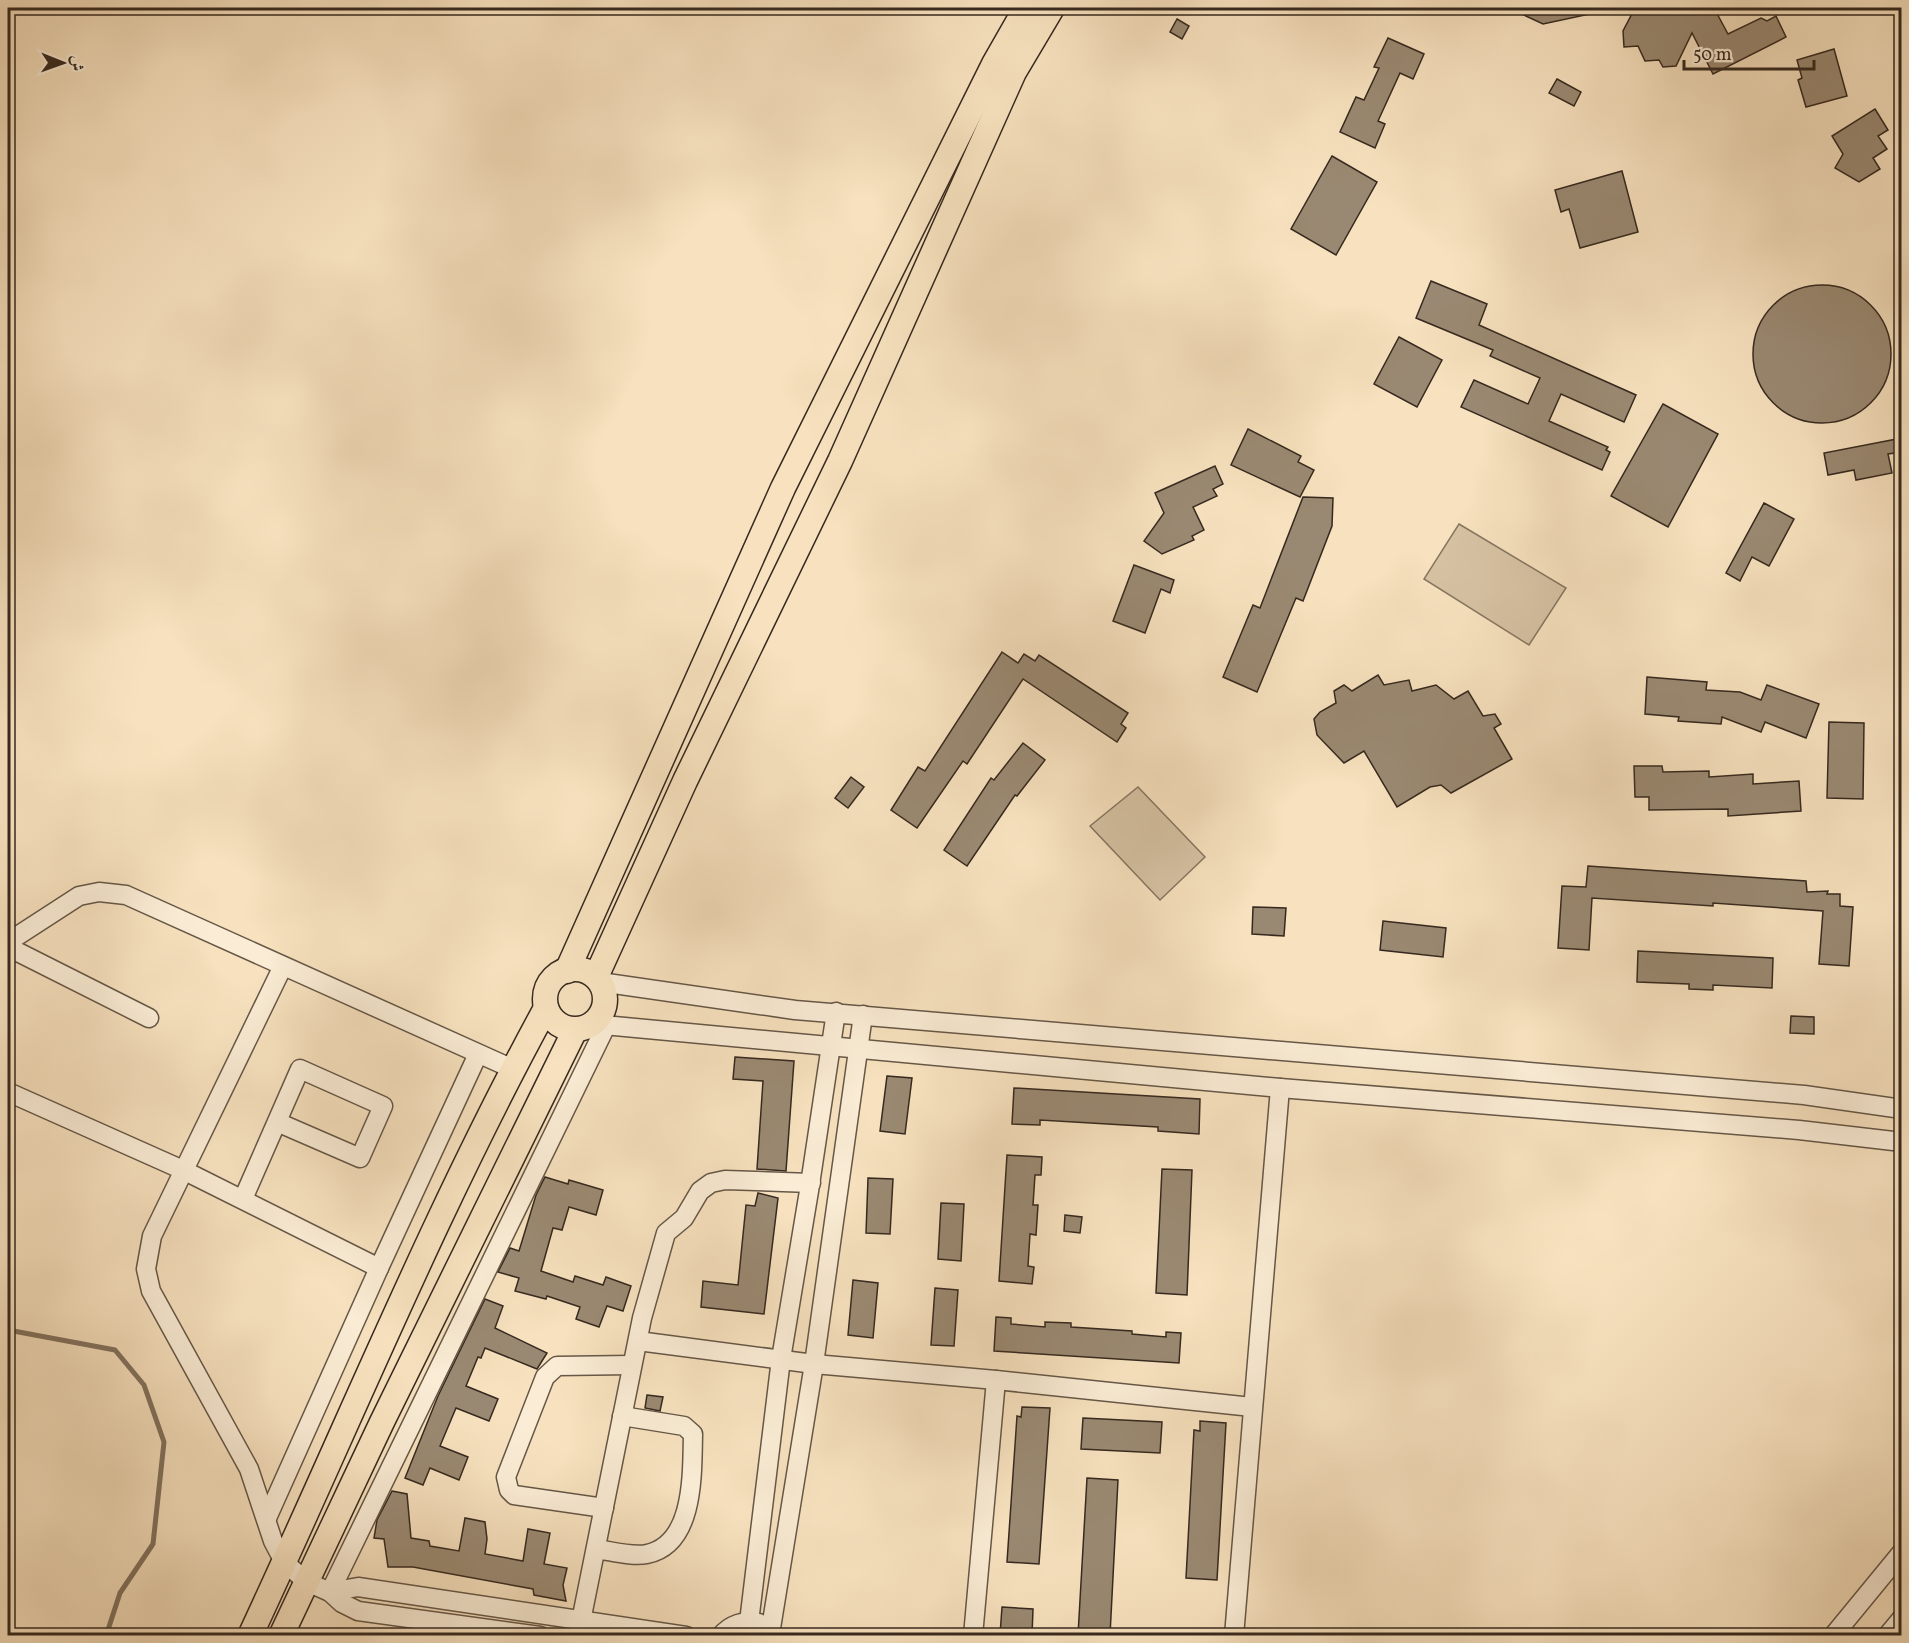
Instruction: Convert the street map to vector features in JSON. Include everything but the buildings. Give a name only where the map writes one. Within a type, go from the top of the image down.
[{"type":"main road","points":[[567,971],[783,488],[994,64],[1026,8]]},
{"type":"main road","points":[[598,980],[685,781],[840,461],[985,133],[1014,72],[1052,8]]},
{"type":"main road","points":[[250,1635],[328,1459],[513,1069],[546,1008],[547,990],[551,981],[567,971],[585,971],[598,980],[605,1000],[600,1018],[591,1027],[444,1293],[282,1635]]},
{"type":"main road","points":[[546,1008],[557,1024],[591,1027]]},
{"type":"street","points":[[8,942],[79,896],[99,892],[126,895],[513,1069]]},
{"type":"street","points":[[8,947],[149,1018]]},
{"type":"street","points":[[283,966],[148,1247],[148,1280],[156,1301],[249,1469],[273,1541],[284,1562],[307,1582],[330,1592],[342,1603],[358,1611],[540,1635]]},
{"type":"street","points":[[598,980],[795,1010],[1804,1095],[1902,1109]]},
{"type":"street","points":[[749,1622],[781,1359],[811,1183],[836,1012]]},
{"type":"street","points":[[720,1635],[731,1626],[749,1622],[774,1632],[814,1364],[856,1050],[863,1015]]},
{"type":"street","points":[[330,1592],[591,1027],[830,1046],[1280,1088],[1799,1130],[1902,1142]]},
{"type":"street","points":[[267,1518],[478,1054]]},
{"type":"street","points":[[243,1199],[300,1069],[383,1106],[360,1158],[277,1122]]},
{"type":"street","points":[[1234,1635],[1280,1088]]},
{"type":"street","points":[[8,1092],[183,1170],[380,1268]]},
{"type":"street","points":[[580,1627],[632,1365],[666,1233],[684,1218],[700,1191],[711,1183],[725,1180],[811,1183]]},
{"type":"street","points":[[638,1341],[814,1364],[996,1380],[1252,1407]]},
{"type":"street","points":[[604,1508],[514,1495],[509,1490],[506,1477],[545,1377],[557,1366],[632,1365]]},
{"type":"street","points":[[973,1635],[996,1380]]},
{"type":"street","points":[[596,1549],[646,1554],[664,1546],[681,1529],[692,1474],[693,1434],[684,1426],[622,1416]]},
{"type":"street","points":[[1833,1635],[1902,1552]]},
{"type":"street","points":[[330,1592],[358,1587],[580,1627],[686,1635]]},
{"type":"street","points":[[1887,1635],[1902,1618]]},
{"type":"shaded area","points":[[1459,524],[1566,588],[1529,645],[1424,579]]},
{"type":"shaded area","points":[[1138,787],[1205,857],[1160,900],[1090,826]]},
{"type":"waterway","points":[[8,1330],[115,1350],[144,1385],[164,1442],[153,1544],[120,1593],[106,1636]]}]
